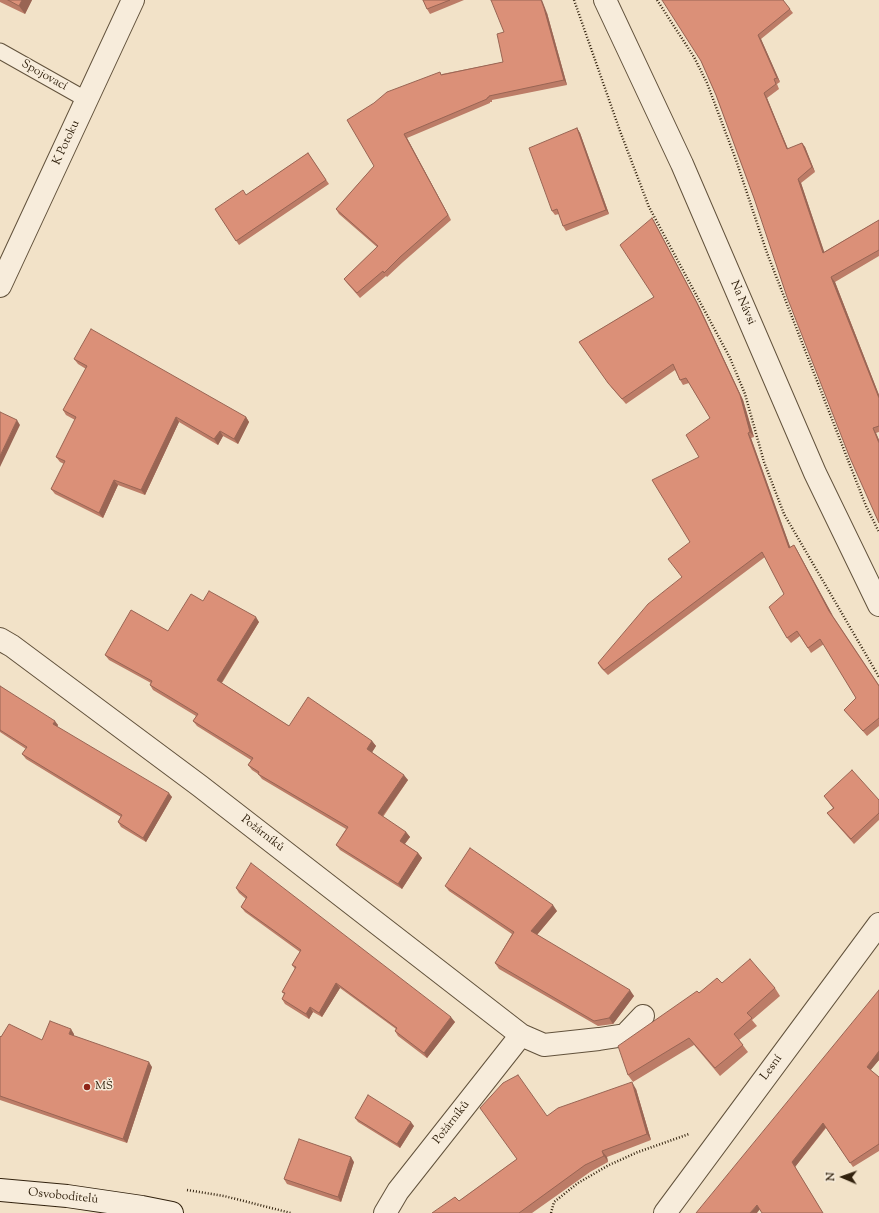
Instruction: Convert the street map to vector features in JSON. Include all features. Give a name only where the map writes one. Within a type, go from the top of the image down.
[{"type":"street","name":"K Potoku","points":[[0,286],[133,0]]},
{"type":"street","name":"Na Návsi","points":[[605,0],[682,164],[815,473],[879,605]]},
{"type":"street","name":"Požárníků","points":[[0,639],[12,646],[200,786],[521,1035],[544,1045],[625,1035],[643,1016]]},
{"type":"street","name":"Lesní","points":[[666,1213],[879,924]]},
{"type":"street","name":"Požárníků","points":[[385,1213],[398,1191],[521,1035]]},
{"type":"street","name":"Osvoboditelů","points":[[0,1190],[67,1196],[172,1213]]},
{"type":"lane","name":"Spojovací","points":[[0,51],[87,100]]},
{"type":"path","points":[[574,0],[620,131],[649,207],[730,358],[745,394],[764,462],[784,514],[879,677]]},
{"type":"path","points":[[657,0],[694,57],[707,83],[736,160],[770,260],[866,506],[879,532]]},
{"type":"path","points":[[551,1213],[554,1202],[578,1183],[609,1165],[671,1140],[693,1133]]},
{"type":"building","points":[[8,0],[22,0],[19,6]]},
{"type":"building","points":[[423,0],[450,0],[427,9]]},
{"type":"building","points":[[491,0],[541,0],[564,80],[489,96],[487,99],[404,134],[448,215],[384,273],[383,271],[357,293],[344,279],[378,246],[336,209],[374,166],[347,120],[374,103],[387,92],[440,72],[441,75],[503,62],[497,34],[504,32]]},
{"type":"building","points":[[662,0],[783,0],[790,9],[758,35],[777,78],[774,79],[776,84],[764,93],[787,149],[802,143],[812,167],[798,179],[823,253],[879,220],[879,250],[831,277],[879,398],[879,426],[873,428],[879,443],[879,523],[850,458],[787,297],[754,198],[716,95],[701,61]]},
{"type":"building","points":[[577,128],[606,210],[563,226],[557,209],[552,211],[529,148]]},
{"type":"building","points":[[308,153],[326,180],[236,241],[215,209],[243,190],[246,195]]},
{"type":"building","points":[[652,218],[697,303],[740,395],[750,432],[748,433],[789,548],[794,545],[829,611],[879,686],[879,718],[863,731],[844,710],[856,698],[820,639],[808,648],[797,631],[787,638],[769,607],[784,594],[762,552],[604,670],[598,663],[648,604],[682,577],[668,559],[690,542],[652,480],[699,457],[686,435],[710,418],[686,378],[680,380],[673,364],[622,399],[608,383],[579,342],[654,297],[620,245]]},
{"type":"building","points":[[91,329],[246,417],[234,439],[220,431],[214,439],[176,417],[141,490],[114,480],[99,513],[51,489],[65,461],[56,457],[76,417],[63,410],[87,366],[74,359]]},
{"type":"building","points":[[0,412],[17,420],[0,456]]},
{"type":"building","points":[[209,591],[256,617],[217,680],[289,726],[308,697],[372,741],[367,749],[404,775],[378,813],[406,832],[400,841],[418,853],[398,884],[336,845],[348,827],[258,774],[259,772],[248,765],[253,758],[193,721],[198,714],[150,685],[152,681],[105,655],[131,610],[168,631],[191,594],[203,601]]},
{"type":"building","points":[[0,686],[55,721],[53,724],[169,793],[143,838],[118,822],[122,815],[22,754],[27,747],[0,730]]},
{"type":"building","points":[[852,770],[879,800],[879,813],[851,839],[827,813],[834,808],[824,796]]},
{"type":"building","points":[[470,848],[553,905],[531,931],[630,990],[609,1018],[594,1021],[495,963],[514,932],[445,886]]},
{"type":"building","points":[[251,863],[451,1017],[424,1053],[395,1031],[397,1028],[336,983],[319,1013],[310,1007],[306,1014],[282,999],[285,993],[282,992],[296,967],[292,965],[301,950],[241,907],[247,897],[236,888]]},
{"type":"building","points":[[750,959],[775,988],[747,1013],[752,1018],[734,1034],[743,1045],[715,1068],[689,1038],[628,1075],[618,1046],[697,991],[699,993],[717,978],[722,983]]},
{"type":"building","points":[[879,990],[879,1051],[867,1067],[879,1077],[879,1144],[850,1163],[823,1123],[792,1162],[823,1213],[762,1213],[757,1205],[750,1213],[696,1213]]},
{"type":"building","name":"MŠ","points":[[50,1021],[71,1029],[69,1034],[149,1062],[123,1139],[0,1096],[0,1036],[1,1037],[9,1024],[42,1040]]},
{"type":"building","points":[[518,1075],[547,1116],[558,1108],[632,1082],[647,1134],[602,1151],[604,1156],[585,1165],[519,1213],[432,1213],[455,1197],[459,1201],[517,1159],[480,1108],[503,1083]]},
{"type":"building","points":[[368,1095],[411,1122],[397,1144],[355,1118]]},
{"type":"building","points":[[299,1139],[351,1157],[338,1197],[284,1179]]},
{"type":"place","name":"MŠ","points":[[87,1087]]}]
